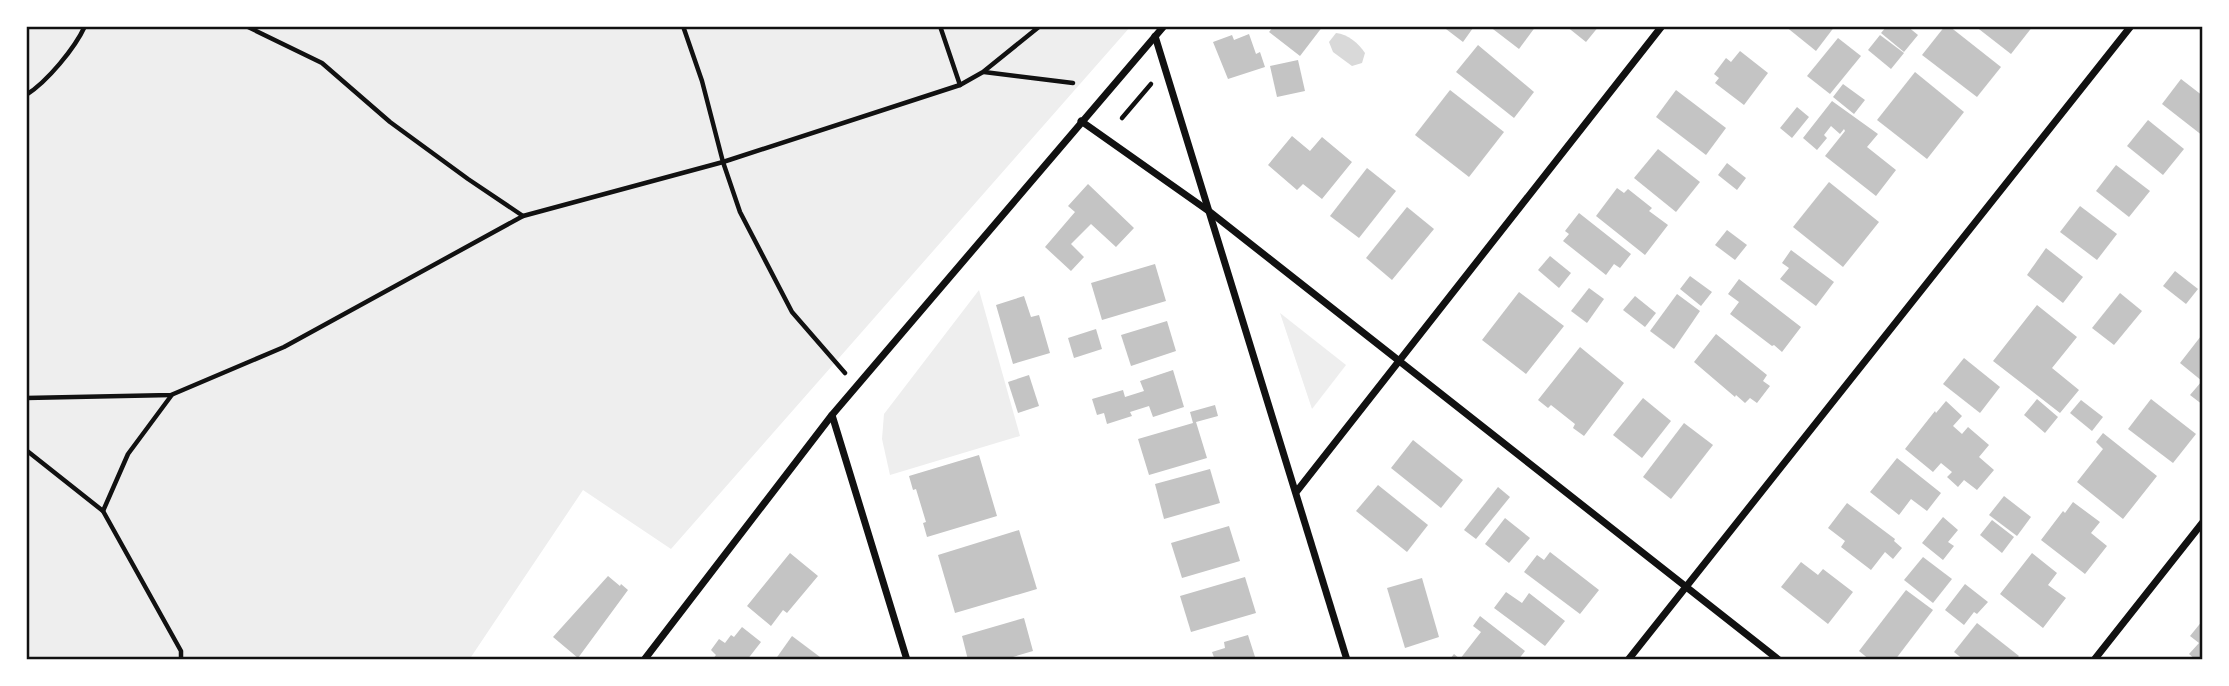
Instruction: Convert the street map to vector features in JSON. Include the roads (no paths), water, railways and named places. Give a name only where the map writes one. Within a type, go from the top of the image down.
[{"type":"street","points":[[644,660],[832,415],[1164,26]]},
{"type":"street","points":[[1297,491],[1662,26]]},
{"type":"street","points":[[1628,660],[2131,26]]},
{"type":"street","points":[[1155,36],[1347,660]]},
{"type":"street","points":[[1081,121],[1210,212],[1779,660]]},
{"type":"street","points":[[832,415],[907,660]]},
{"type":"street","points":[[2094,660],[2203,522]]}]
